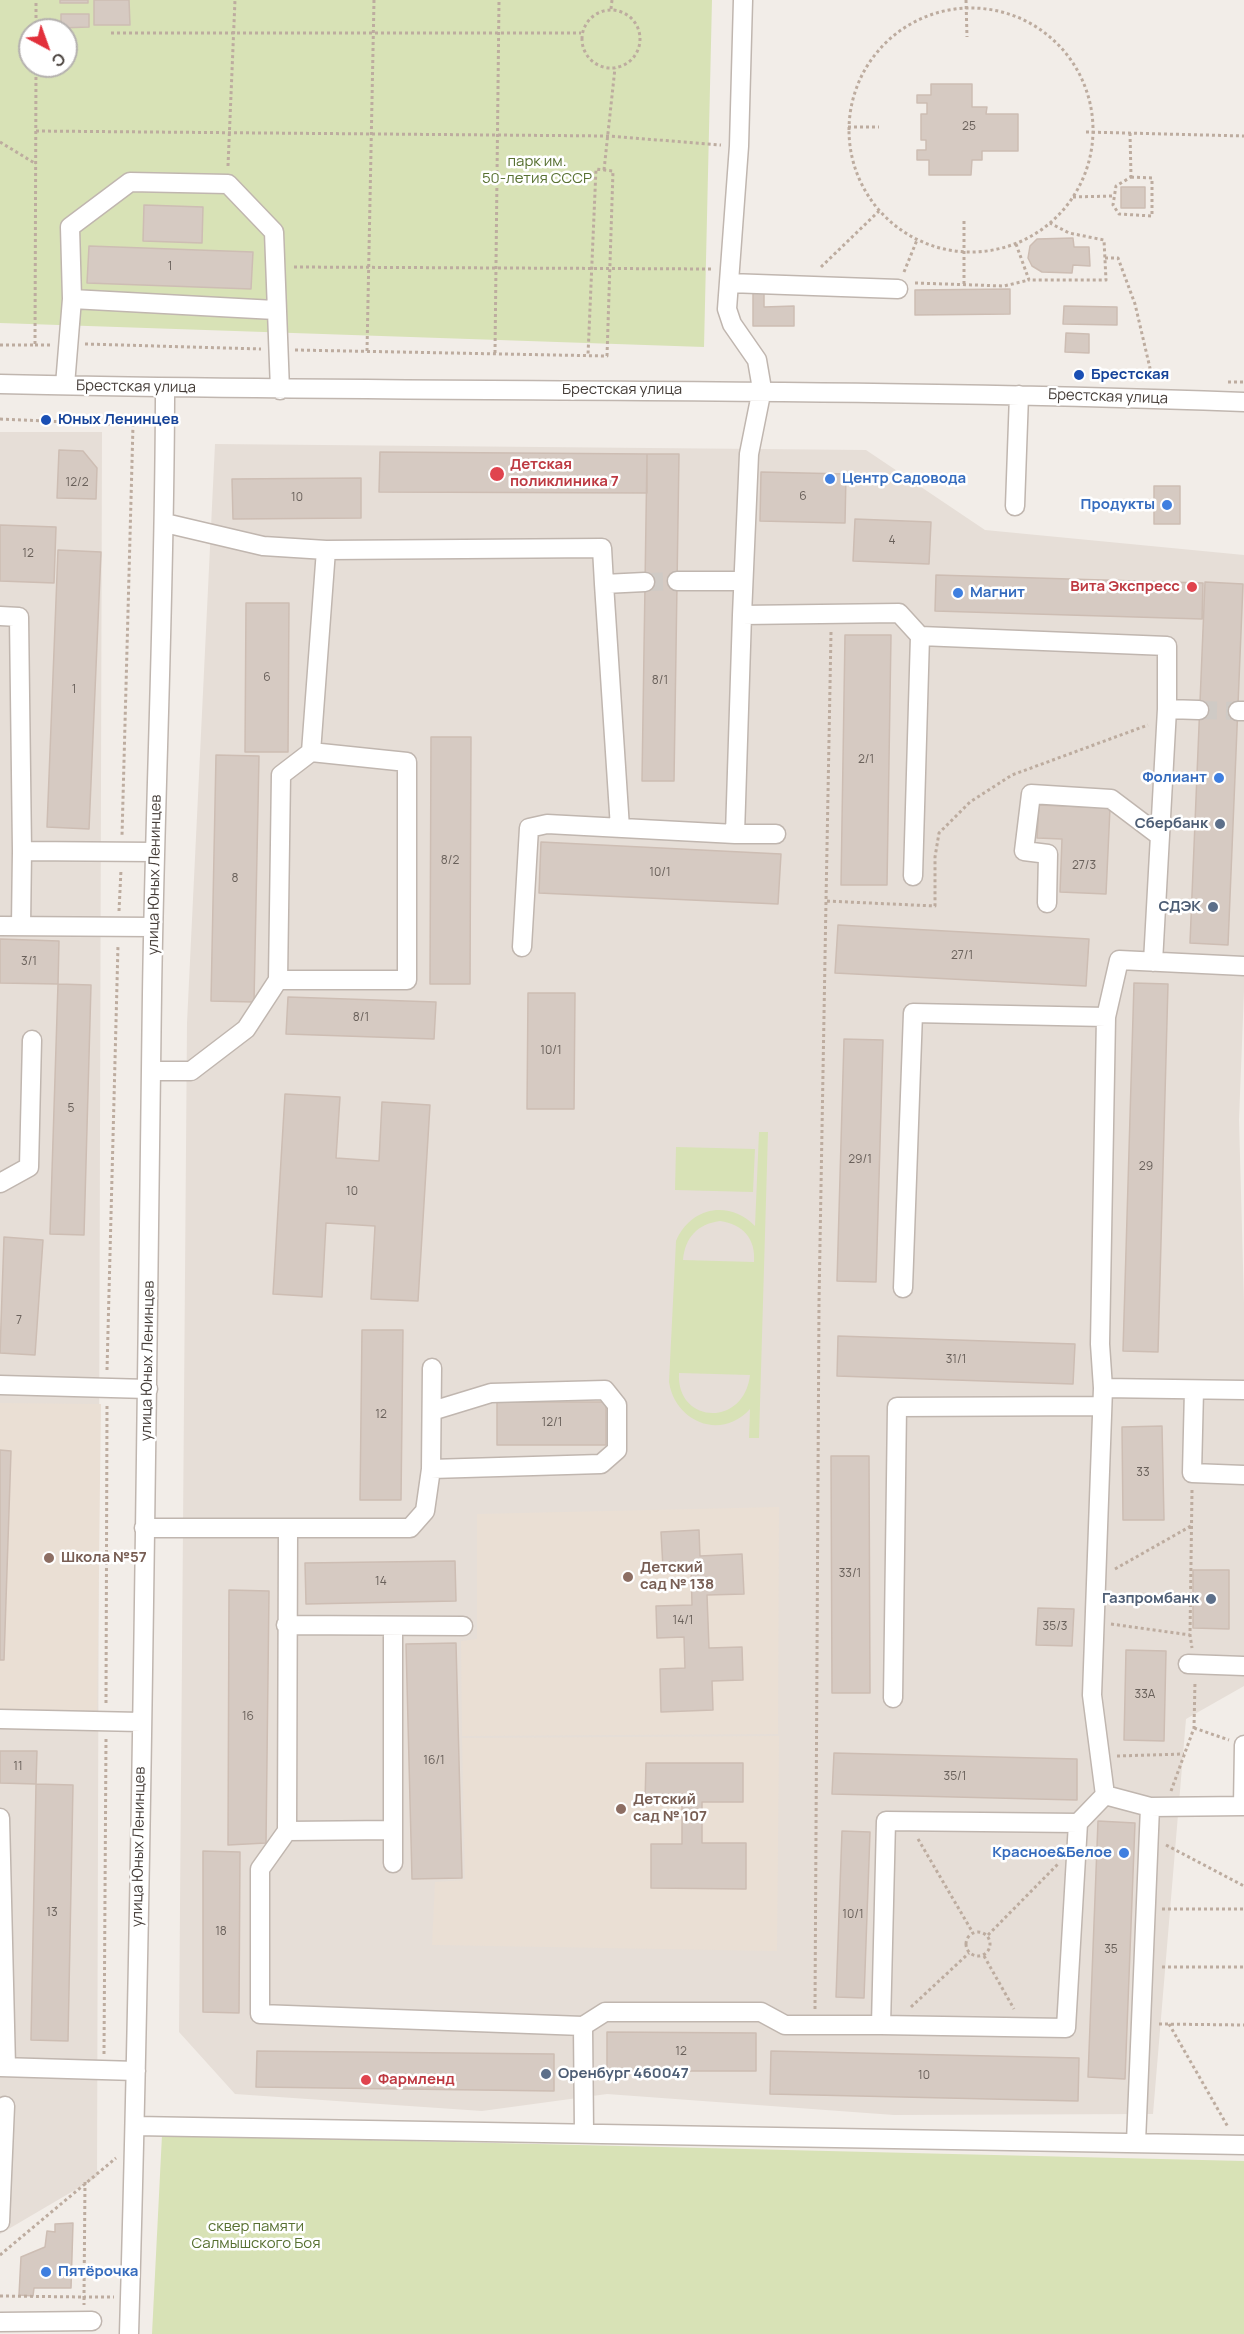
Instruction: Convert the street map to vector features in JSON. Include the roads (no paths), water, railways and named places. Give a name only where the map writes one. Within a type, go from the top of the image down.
[{"type":"street","points":[[735,834],[749,454],[762,389],[757,360],[732,324],[728,309],[739,146],[743,0]]},
{"type":"street","points":[[65,386],[72,299],[70,227],[130,182],[228,184],[274,232],[275,310],[280,390]]},
{"type":"street","points":[[729,276],[807,285],[899,285]]},
{"type":"street","points":[[72,299],[275,310]]},
{"type":"street","name":"Брестская улица","points":[[0,384],[280,390],[762,389],[1244,402]]},
{"type":"street","name":"улица Юных Ленинцев","points":[[129,2334],[135,2135],[148,1389],[153,927],[165,523],[165,388]]},
{"type":"street","points":[[1015,506],[1018,395]]},
{"type":"street","points":[[165,523],[262,546],[326,550],[602,548],[620,828]]},
{"type":"street","points":[[311,752],[326,550]]},
{"type":"street","points":[[677,581],[743,580]]},
{"type":"street","points":[[604,584],[645,582]]},
{"type":"street","points":[[742,615],[899,613],[920,636],[913,876]]},
{"type":"street","points":[[0,616],[19,617],[21,926]]},
{"type":"street","points":[[920,636],[1167,646],[1167,709],[1153,962]]},
{"type":"street","points":[[1167,709],[1199,710]]},
{"type":"street","points":[[151,1071],[191,1071],[246,1029],[278,980],[281,775],[311,752],[407,762],[407,980],[278,980]]},
{"type":"street","points":[[1047,903],[1048,854],[1024,851],[1031,794],[1111,799],[1160,836]]},
{"type":"street","points":[[522,946],[529,828],[547,824],[776,834]]},
{"type":"street","points":[[22,851],[155,852]]},
{"type":"street","points":[[0,926],[153,927]]},
{"type":"street","points":[[288,1530],[287,1831],[260,1869],[260,2014],[583,2026],[605,2012],[761,2012],[785,2025],[1066,2028],[1078,1823],[1105,1795],[1092,1695],[1102,1397],[1100,1344],[1106,1017],[1119,960],[1244,966]]},
{"type":"street","points":[[903,1288],[913,1013],[1106,1017]]},
{"type":"street","points":[[0,1183],[29,1167],[32,1040]]},
{"type":"street","points":[[144,1528],[288,1530],[410,1528],[425,1511],[431,1469],[432,1368]]},
{"type":"street","points":[[0,1385],[148,1389]]},
{"type":"street","points":[[431,1469],[601,1464],[617,1450],[617,1406],[605,1390],[491,1394],[432,1411]]},
{"type":"street","points":[[1194,1390],[1192,1473],[1244,1474]]},
{"type":"street","points":[[893,1698],[897,1407],[1194,1390],[1244,1390]]},
{"type":"street","points":[[286,1625],[463,1626]]},
{"type":"street","points":[[393,1626],[393,1863]]},
{"type":"street","points":[[1192,1665],[1244,1666]]},
{"type":"street","points":[[0,1719],[141,1722]]},
{"type":"street","points":[[1105,1795],[1158,1807],[1243,1806],[1244,1745]]},
{"type":"street","points":[[1136,2142],[1148,1836],[1158,1807]]},
{"type":"street","points":[[0,1818],[3,2067],[136,2071]]},
{"type":"street","points":[[886,2026],[886,1821],[1078,1823]]},
{"type":"street","points":[[287,1831],[393,1830]]},
{"type":"street","points":[[583,2026],[584,2133]]},
{"type":"street","points":[[0,2222],[5,2106]]},
{"type":"street","points":[[135,2135],[584,2133],[1241,2145]]},
{"type":"street","points":[[0,2322],[88,2321]]},
{"type":"tunnel","points":[[645,582],[677,581]]},
{"type":"tunnel","points":[[1199,710],[1238,711]]},
{"type":"place","name":"Брестская","points":[[1079,375]]},
{"type":"place","name":"Юных Ленинцев","points":[[46,420]]},
{"type":"place","name":"Детская поликлиника 7","points":[[497,474]]},
{"type":"place","name":"Центр Садовода","points":[[830,479]]},
{"type":"place","name":"Продукты","points":[[1167,505]]},
{"type":"place","name":"Вита Экспресс","points":[[1192,587]]},
{"type":"place","name":"Магнит","points":[[958,593]]},
{"type":"place","name":"Фолиант","points":[[1219,778]]},
{"type":"place","name":"Сбербанк","points":[[1220,824]]},
{"type":"place","name":"СДЭК","points":[[1213,907]]},
{"type":"place","name":"Школа №57","points":[[49,1558]]},
{"type":"place","name":"Детский сад № 138","points":[[628,1577]]},
{"type":"place","name":"Газпромбанк","points":[[1211,1599]]},
{"type":"place","name":"Детский сад № 107","points":[[621,1809]]},
{"type":"place","name":"Красное&Белое","points":[[1124,1853]]},
{"type":"place","name":"Оренбург 460047","points":[[546,2074]]},
{"type":"place","name":"Фармленд","points":[[366,2080]]},
{"type":"place","name":"Пятёрочка","points":[[46,2272]]},
{"type":"park label","name":"парк им. 50-летия СССР","points":[[537,170]]},
{"type":"park label","name":"сквер памяти Салмышского Боя","points":[[256,2236]]}]
